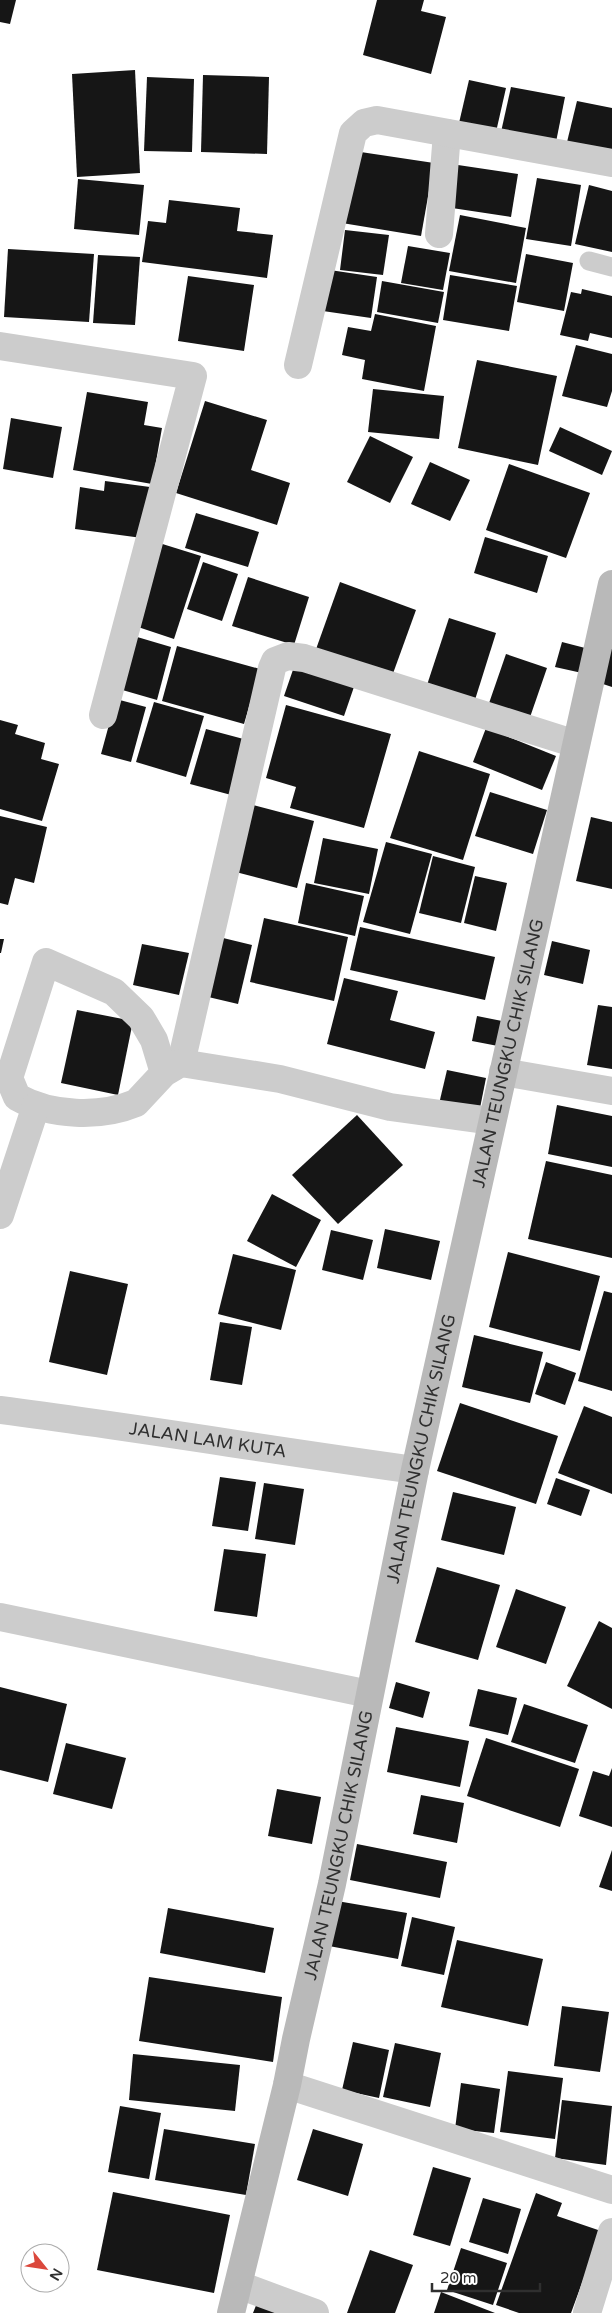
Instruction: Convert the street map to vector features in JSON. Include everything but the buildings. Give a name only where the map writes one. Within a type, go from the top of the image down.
[{"type":"street","points":[[298,365],[353,133],[364,123],[377,120],[612,163]]},
{"type":"street","points":[[439,234],[447,133]]},
{"type":"street","points":[[0,346],[193,376],[103,715]]},
{"type":"street","name":"JALAN TEUNGKU CHIK SILANG","points":[[231,2313],[287,2085],[332,1884],[415,1470],[612,584]]},
{"type":"street","points":[[492,1121],[390,1107],[280,1079],[173,1068],[141,1018],[114,992],[46,962],[9,1078],[17,1097],[36,1106],[70,1113],[102,1112],[136,1103],[173,1068],[275,661],[288,656],[304,658],[576,744]]},
{"type":"street","points":[[503,1072],[612,1091]]},
{"type":"street","points":[[0,1215],[36,1106]]},
{"type":"street","name":"JALAN LAM KUTA","points":[[0,1410],[140,1428],[281,1452],[415,1470]]},
{"type":"street","points":[[0,1617],[370,1694]]},
{"type":"street","points":[[287,2085],[612,2190]]},
{"type":"street","points":[[587,2313],[612,2232]]},
{"type":"street","points":[[238,2285],[315,2313]]},
{"type":"lane","points":[[589,261],[612,267]]}]
